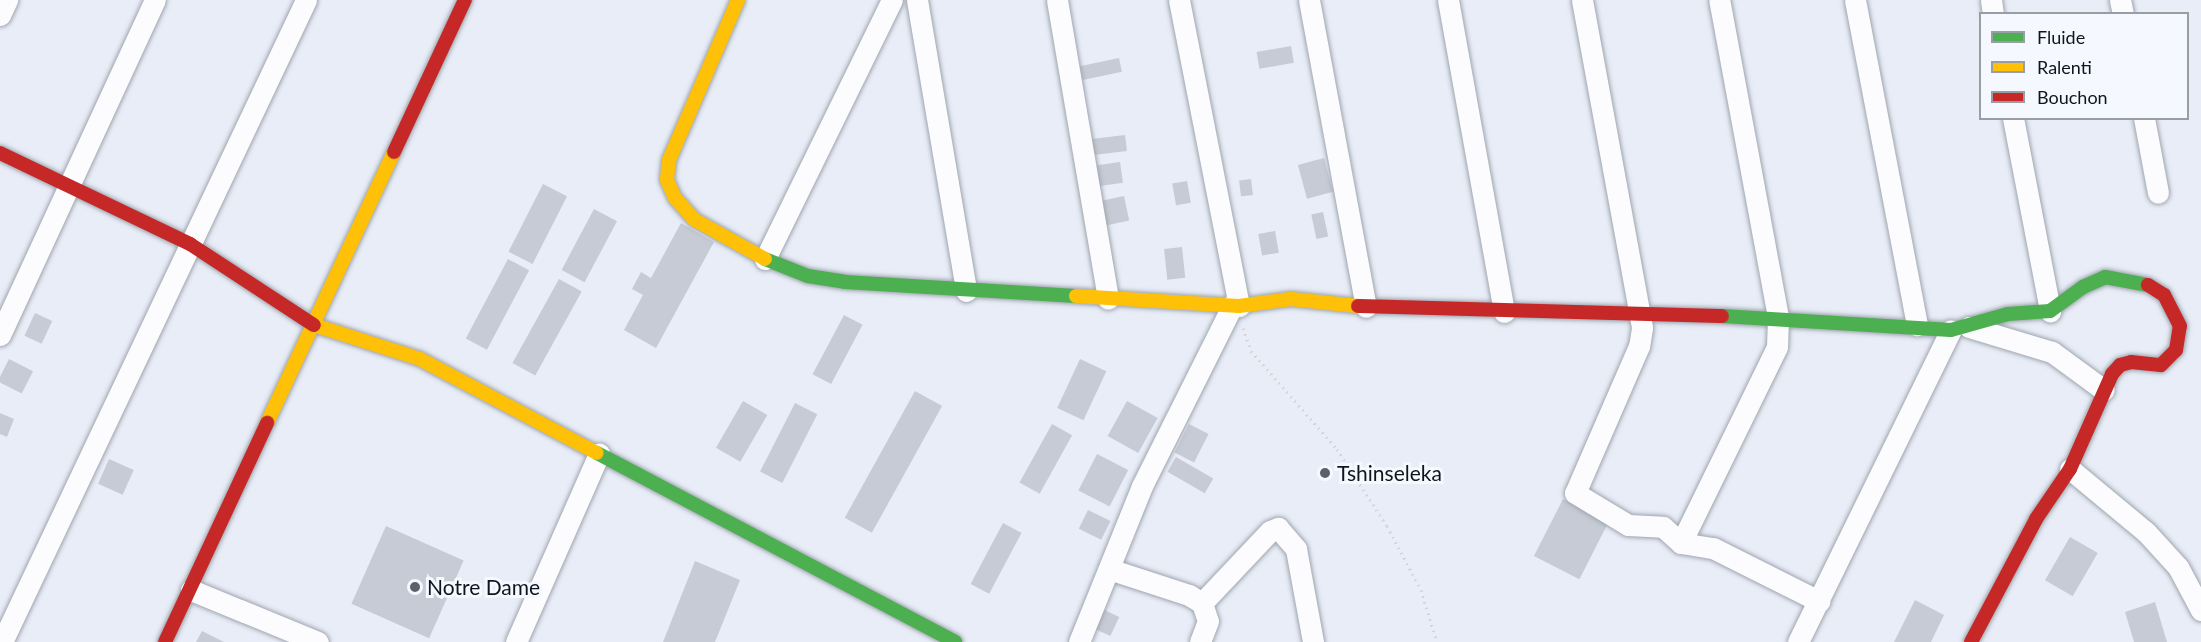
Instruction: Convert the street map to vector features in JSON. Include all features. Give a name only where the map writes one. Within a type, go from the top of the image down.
[{"type":"main road","points":[[165,642],[465,0]]},
{"type":"main road","points":[[738,0],[669,160],[667,180],[675,198],[695,220],[765,259],[808,276],[845,282],[966,291],[1236,305],[1291,299],[1366,307],[1504,312],[1642,312],[1778,317],[1960,328],[2008,314],[2050,311],[2083,287],[2105,278],[2147,284],[2164,295],[2180,326],[2169,361],[2120,365],[2104,390],[2070,469],[2036,519],[1971,642]]},
{"type":"main road","points":[[0,153],[190,244],[314,325],[420,359],[955,642]]},
{"type":"street","points":[[0,15],[7,0]]},
{"type":"street","points":[[0,335],[155,0]]},
{"type":"street","points":[[2,642],[306,0]]},
{"type":"street","points":[[765,259],[892,0]]},
{"type":"street","points":[[917,0],[966,291]]},
{"type":"street","points":[[1057,0],[1108,299]]},
{"type":"street","points":[[1079,642],[1142,486],[1236,305],[1179,0]]},
{"type":"street","points":[[1309,0],[1366,307]]},
{"type":"street","points":[[1448,0],[1504,312]]},
{"type":"street","points":[[1582,0],[1642,312],[1639,346],[1575,493],[1628,525],[1663,527],[1681,543],[1713,548],[1819,601]]},
{"type":"street","points":[[1681,543],[1777,347],[1778,317],[1719,0]]},
{"type":"street","points":[[1855,0],[1917,325]]},
{"type":"street","points":[[2013,120],[2050,311]]},
{"type":"street","points":[[2144,120],[2158,193]]},
{"type":"street","points":[[1798,642],[1960,328],[2052,352],[2104,390]]},
{"type":"street","points":[[516,642],[599,454]]},
{"type":"street","points":[[2070,469],[2146,532],[2178,567],[2201,610]]},
{"type":"street","points":[[1202,603],[1270,531],[1278,528],[1296,549],[1313,642]]},
{"type":"street","points":[[1109,569],[1189,595],[1202,603],[1208,621],[1200,642]]},
{"type":"street","points":[[191,590],[318,642]]},
{"type":"path","points":[[1236,305],[1251,351],[1337,449],[1388,526],[1420,590],[1437,642]]},
{"type":"building","points":[[1291,46],[1294,63],[1259,69],[1257,52]]},
{"type":"building","points":[[1119,58],[1122,72],[1083,80],[1080,66]]},
{"type":"building","points":[[1125,135],[1127,151],[1087,156],[1085,140]]},
{"type":"building","points":[[1324,158],[1333,192],[1307,199],[1298,165]]},
{"type":"building","points":[[1120,162],[1123,183],[1093,187],[1090,166]]},
{"type":"building","points":[[1251,179],[1253,195],[1241,196],[1239,180]]},
{"type":"building","points":[[1187,181],[1191,203],[1176,205],[1172,184]]},
{"type":"building","points":[[543,184],[567,196],[533,264],[508,252]]},
{"type":"building","points":[[1124,196],[1129,220],[1105,226],[1100,201]]},
{"type":"building","points":[[594,209],[617,221],[585,282],[562,270]]},
{"type":"building","points":[[1323,212],[1328,236],[1316,239],[1311,214]]},
{"type":"building","points":[[681,223],[714,242],[656,348],[624,330],[643,295],[632,289],[641,272],[651,278]]},
{"type":"building","points":[[1275,231],[1279,253],[1262,256],[1258,234]]},
{"type":"building","points":[[1182,247],[1185,278],[1167,280],[1164,249]]},
{"type":"building","points":[[508,259],[529,270],[487,350],[466,338]]},
{"type":"building","points":[[559,279],[582,292],[535,376],[512,363]]},
{"type":"building","points":[[35,313],[52,321],[42,344],[24,336]]},
{"type":"building","points":[[844,315],[863,325],[831,384],[813,374]]},
{"type":"building","points":[[9,359],[33,371],[22,394],[0,382],[0,377]]},
{"type":"building","points":[[1080,359],[1106,371],[1083,420],[1057,408]]},
{"type":"building","points":[[915,391],[942,406],[872,533],[845,518]]},
{"type":"building","points":[[743,401],[767,415],[740,462],[716,448]]},
{"type":"building","points":[[1127,401],[1158,418],[1138,453],[1108,436]]},
{"type":"building","points":[[795,403],[817,414],[782,483],[760,472]]},
{"type":"building","points":[[0,413],[14,419],[7,437],[0,434]]},
{"type":"building","points":[[1052,424],[1072,435],[1040,494],[1020,483]]},
{"type":"building","points":[[1189,424],[1209,434],[1194,462],[1174,453]]},
{"type":"building","points":[[1097,454],[1128,470],[1110,506],[1078,491]]},
{"type":"building","points":[[1176,457],[1213,478],[1205,493],[1168,472]]},
{"type":"building","points":[[109,459],[134,470],[123,495],[98,484]]},
{"type":"building","points":[[1563,499],[1608,522],[1579,579],[1534,556]]},
{"type":"building","points":[[1088,510],[1110,521],[1101,540],[1079,529]]},
{"type":"building","points":[[1003,523],[1022,533],[989,594],[971,584]]},
{"type":"building","points":[[386,526],[464,561],[429,638],[351,604]]},
{"type":"building","points":[[2070,537],[2098,553],[2073,596],[2045,580]]},
{"type":"building","points":[[695,561],[740,580],[715,642],[663,642]]},
{"type":"building","points":[[1915,600],[1944,615],[1931,642],[1894,642]]},
{"type":"building","points":[[2155,602],[2167,642],[2134,642],[2125,612]]},
{"type":"building","points":[[1102,609],[1119,617],[1110,636],[1093,628]]},
{"type":"building","points":[[202,631],[224,642],[196,642]]},
{"type":"traffic: fast","points":[[765,259],[808,276],[845,282],[1076,296]]},
{"type":"traffic: fast","points":[[1722,316],[1951,330],[2008,314],[2050,311],[2083,287],[2105,277],[2148,285]]},
{"type":"traffic: fast","points":[[597,453],[955,642]]},
{"type":"traffic: slow","points":[[738,0],[669,160],[667,180],[675,198],[695,220],[765,259]]},
{"type":"traffic: slow","points":[[267,423],[394,152]]},
{"type":"traffic: slow","points":[[1076,296],[1239,306],[1291,299],[1358,306]]},
{"type":"traffic: slow","points":[[314,325],[420,359],[597,453]]},
{"type":"traffic: jam","points":[[394,152],[465,0]]},
{"type":"traffic: jam","points":[[0,153],[190,244],[314,325]]},
{"type":"traffic: jam","points":[[1971,642],[2036,519],[2070,469],[2112,374],[2120,365],[2131,362],[2161,365],[2176,350],[2180,326],[2164,295],[2148,285]]},
{"type":"traffic: jam","points":[[1358,306],[1722,316]]},
{"type":"traffic: jam","points":[[165,642],[267,423]]},
{"type":"place","name":"Tshinseleka","points":[[1325,473]]},
{"type":"place","name":"Notre Dame","points":[[415,587]]}]
